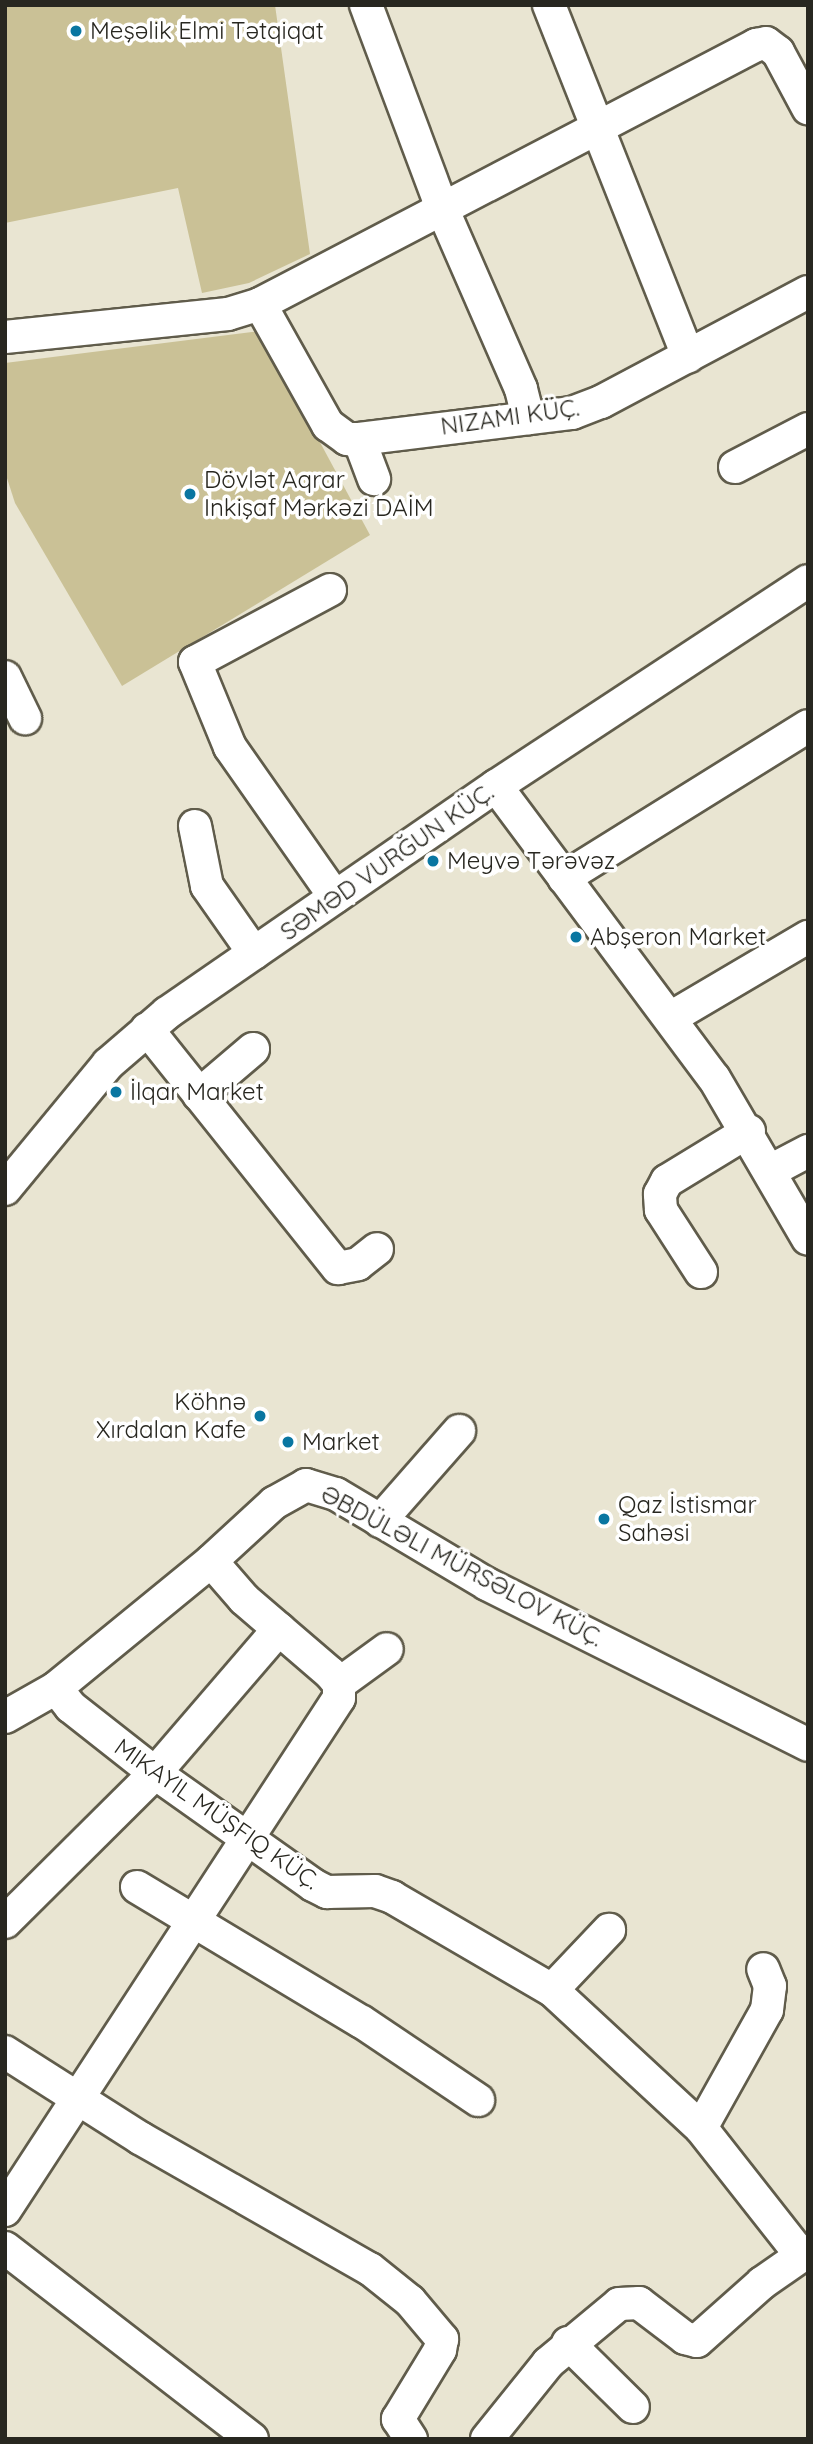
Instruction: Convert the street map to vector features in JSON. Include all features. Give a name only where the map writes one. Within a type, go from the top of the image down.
[{"type":"street","points":[[366,5],[442,208],[521,389],[528,418]]},
{"type":"street","points":[[549,5],[596,131],[688,356]]},
{"type":"street","points":[[5,337],[228,314],[260,304],[766,43],[778,52],[808,108]]},
{"type":"street","name":"NIZAMI KÜÇ.","points":[[359,439],[572,413],[601,402],[808,292]]},
{"type":"street","points":[[260,304],[328,425],[347,439],[359,439],[374,479]]},
{"type":"street","points":[[735,467],[808,429]]},
{"type":"street","name":"SƏMƏD VURĞUN KÜÇ.","points":[[5,1189],[108,1064],[147,1030],[496,786],[808,581]]},
{"type":"street","points":[[330,590],[195,662],[230,747],[335,897]]},
{"type":"street","points":[[5,677],[25,718]]},
{"type":"street","points":[[564,878],[808,726]]},
{"type":"street","points":[[496,786],[672,1017],[749,1131],[808,1239]]},
{"type":"street","points":[[195,826],[207,886],[254,953]]},
{"type":"street","points":[[672,1017],[808,937]]},
{"type":"street","points":[[147,1030],[338,1268],[358,1264],[377,1249]]},
{"type":"street","points":[[199,1095],[253,1049]]},
{"type":"street","points":[[701,1272],[661,1210],[660,1194],[667,1181],[749,1131]]},
{"type":"street","points":[[772,1170],[808,1151]]},
{"type":"street","points":[[380,1521],[459,1430]]},
{"type":"street","name":"ƏBDÜLƏLI MÜRSƏLOV KÜÇ.","points":[[5,1717],[56,1688],[211,1561],[274,1503],[306,1485],[336,1494],[487,1584],[808,1745]]},
{"type":"street","points":[[211,1561],[244,1599],[340,1684]]},
{"type":"street","points":[[5,1922],[155,1773],[279,1629]]},
{"type":"street","points":[[5,2210],[338,1698],[340,1684],[387,1649]]},
{"type":"street","points":[[56,1688],[80,1714],[155,1773],[246,1840],[327,1892],[375,1891],[392,1897],[552,1990],[701,2128],[805,2253],[762,2283],[697,2341],[630,2301],[568,2343],[487,2439]]},
{"type":"street","points":[[137,1887],[362,2022],[478,2100]]},
{"type":"street","points":[[552,1990],[609,1930]]},
{"type":"street","points":[[701,2128],[767,2010],[770,1986],[763,1969]]},
{"type":"street","points":[[5,2052],[79,2100],[370,2269],[411,2301],[442,2339],[440,2350],[398,2419],[411,2439]]},
{"type":"street","points":[[5,2248],[252,2439]]},
{"type":"street","points":[[568,2343],[633,2407]]},
{"type":"shaded area","points":[[5,5],[275,5],[310,254],[249,283],[202,293],[178,188],[5,223]]},
{"type":"shaded area","points":[[260,331],[370,535],[122,686],[15,503],[5,472],[5,363]]},
{"type":"place","name":"Meşəlik Elmi Tətqiqat","points":[[76,31]]},
{"type":"place","name":"Dövlət Aqrar Inkişaf Mərkəzi DAİM","points":[[190,494]]},
{"type":"place","name":"Meyvə Tərəvəz","points":[[433,861]]},
{"type":"place","name":"Abşeron Market","points":[[576,937]]},
{"type":"place","name":"İlqar Market","points":[[116,1092]]},
{"type":"place","name":"Köhnə Xırdalan Kafe","points":[[260,1416]]},
{"type":"place","name":"Market","points":[[288,1442]]},
{"type":"place","name":"Qaz İstismar Sahəsi","points":[[604,1519]]}]
